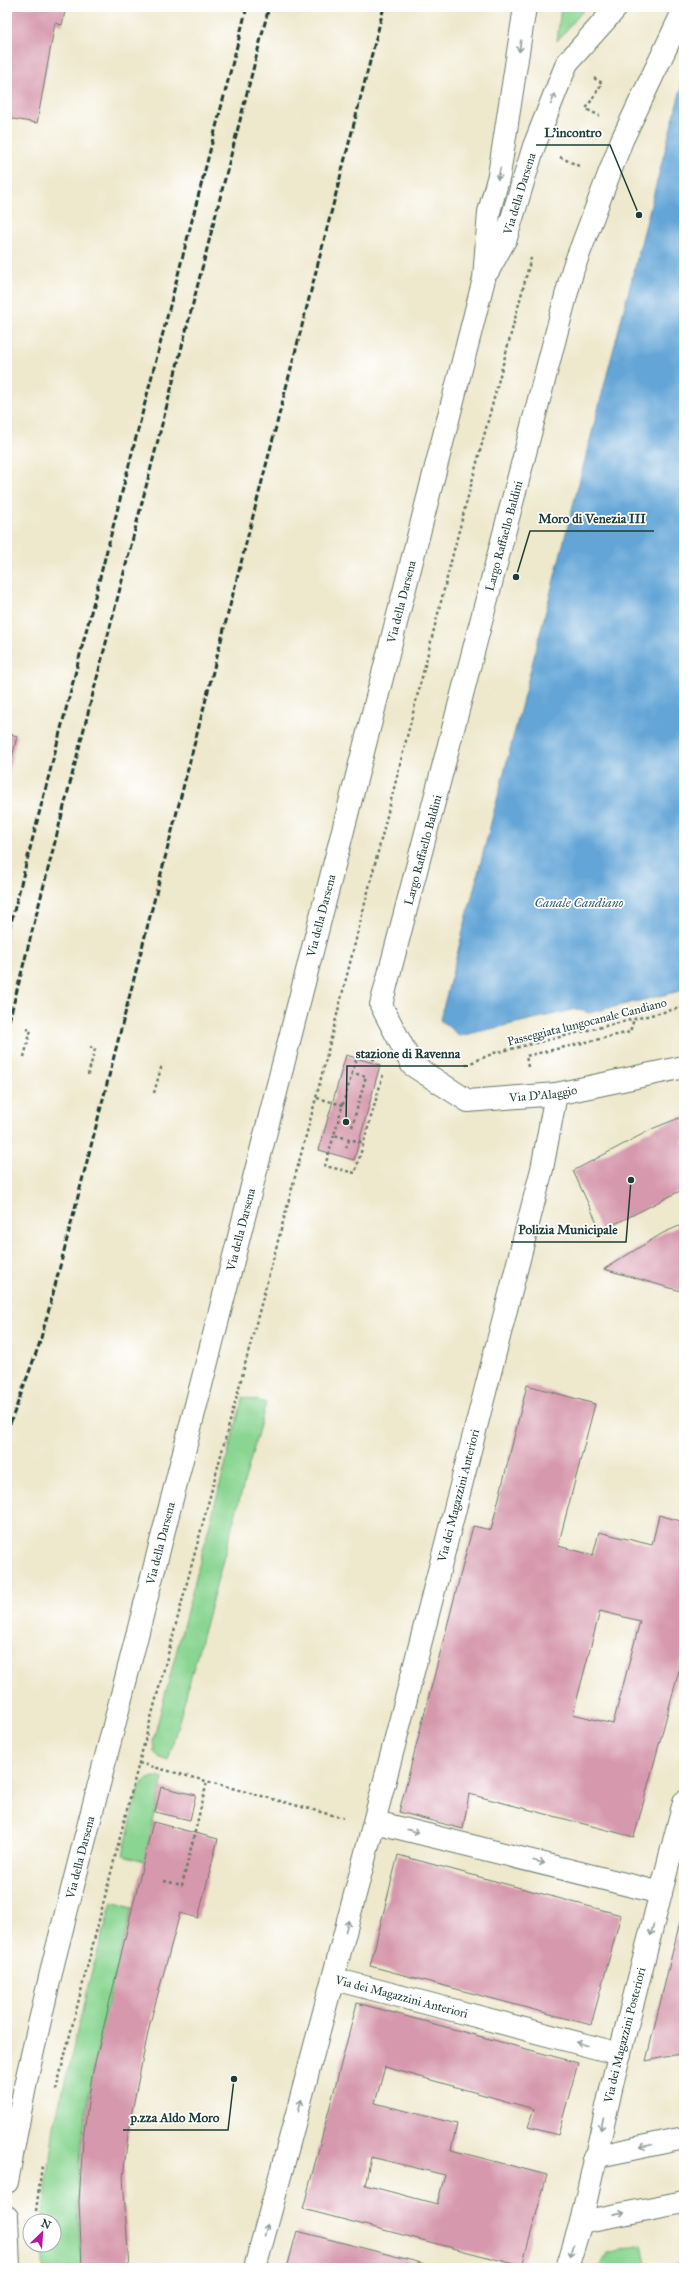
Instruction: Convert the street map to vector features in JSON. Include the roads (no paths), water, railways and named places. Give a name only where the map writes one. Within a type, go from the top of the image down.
[{"type":"street","name":"Via della Darsena","points":[[7,2182],[26,2081],[56,1952],[484,279],[489,212],[499,175],[525,7]]},
{"type":"street","name":"Via della Darsena","points":[[484,279],[506,238],[534,146],[567,63],[617,7]]},
{"type":"street","name":"Largo Raffaello Baldini","points":[[412,1065],[381,1005],[573,268],[627,130],[679,20],[684,16]]},
{"type":"street","name":"Via D'Alaggio","points":[[412,1065],[468,1101],[556,1094],[684,1067]]},
{"type":"street","name":"Via dei Magazzini Anteriori","points":[[256,2268],[375,1822],[420,1640],[542,1169],[556,1094]]},
{"type":"street","name":"Via dei Magazzini Posteriori","points":[[567,2268],[581,2222],[594,2157],[684,1802]]},
{"type":"street","points":[[375,1822],[661,1893]]},
{"type":"street","name":"Via dei Magazzini Anteriori","points":[[336,1971],[620,2054]]},
{"type":"street","points":[[594,2157],[684,2138]]},
{"type":"street","points":[[581,2222],[684,2202]]},
{"type":"street","points":[[7,2217],[9,2268]]},
{"type":"water","name":"Canale Candiano","points":[[684,77],[684,990],[589,1013],[577,1009],[460,1036],[440,1020]]},
{"type":"railway","points":[[7,938],[247,7]]},
{"type":"railway","points":[[7,1029],[269,7]]},
{"type":"railway","points":[[7,1432],[39,1345],[49,1309],[384,7]]},
{"type":"place","name":"L'incontro","points":[[639,215]]},
{"type":"place","name":"Moro di Venezia III","points":[[516,577]]},
{"type":"place","name":"stazione di Ravenna","points":[[346,1122]]},
{"type":"place","name":"Polizia Municipale","points":[[631,1180]]},
{"type":"place","name":"p.zza Aldo Moro","points":[[234,2079]]}]
